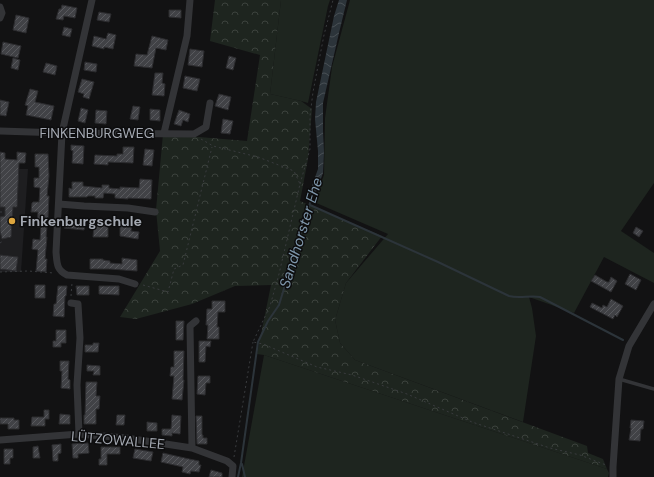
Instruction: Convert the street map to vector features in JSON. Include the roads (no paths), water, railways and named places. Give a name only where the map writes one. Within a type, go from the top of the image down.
[{"type":"street","points":[[92,0],[62,133],[56,252],[57,264],[59,270],[72,276],[119,279],[135,284]]},
{"type":"street","points":[[164,133],[187,36],[190,0]]},
{"type":"street","points":[[0,7],[2,14],[0,18]]},
{"type":"street","name":"FINKENBURGWEG","points":[[0,131],[194,134],[206,127],[210,103]]},
{"type":"street","points":[[59,204],[128,208],[155,212]]},
{"type":"street","points":[[71,302],[78,304],[80,338],[77,385],[79,434]]},
{"type":"street","points":[[613,477],[619,379],[630,346],[654,304]]},
{"type":"street","points":[[192,448],[190,326],[196,321]]},
{"type":"street","name":"LÜTZOWALLEE","points":[[0,440],[79,434],[126,438],[192,448],[227,461],[233,466],[232,477]]},
{"type":"lane","points":[[619,379],[654,389]]},
{"type":"water","points":[[339,0],[347,0],[323,103],[323,173],[315,195],[309,194],[318,169],[315,119],[316,102],[334,16]]},
{"type":"waterway","name":"Sandhorster Ehe","points":[[238,477],[258,342],[268,321],[279,305],[313,193]]},
{"type":"waterway","points":[[310,205],[438,262],[509,296],[540,297],[623,340]]},
{"type":"waterway","name":"Sandhorster Ehe","points":[[242,464],[245,477]]},
{"type":"place","name":"Finkenburgschule","points":[[12,221]]}]
